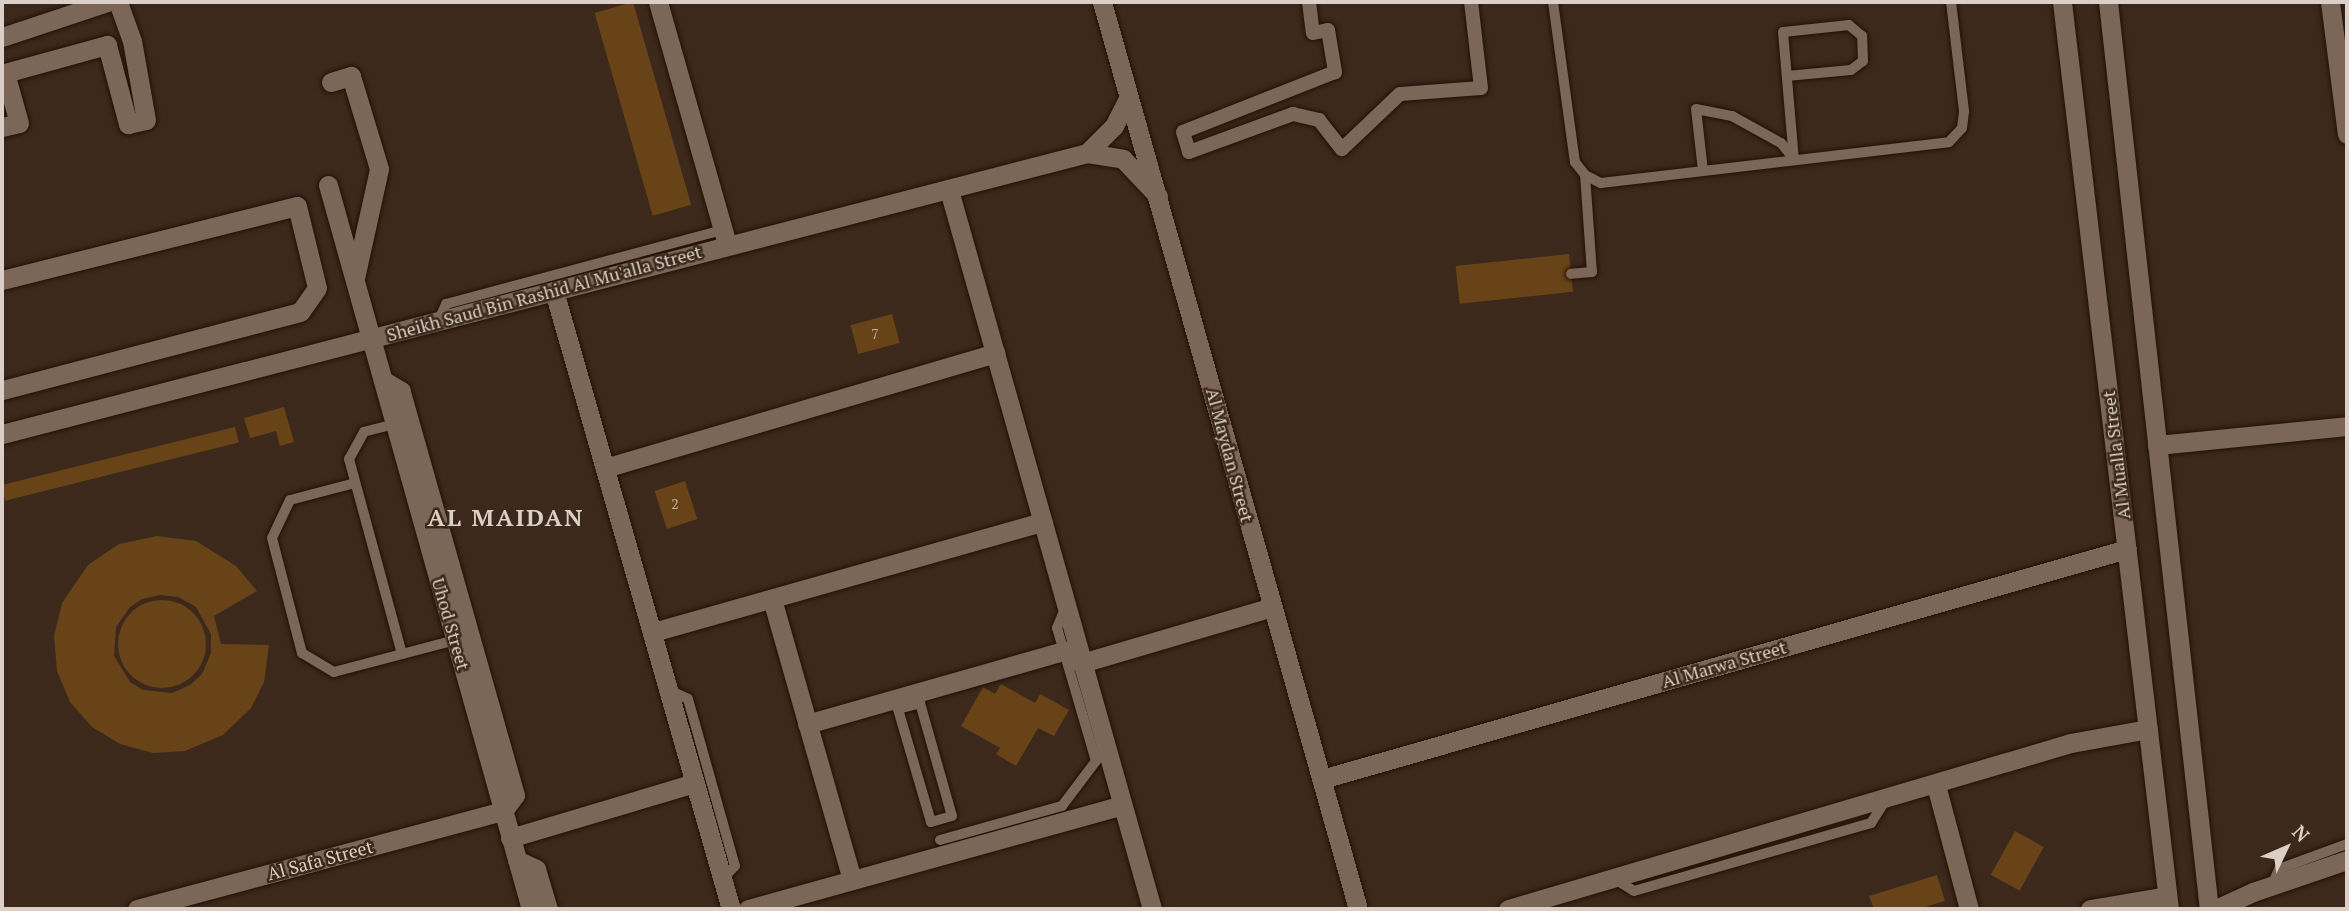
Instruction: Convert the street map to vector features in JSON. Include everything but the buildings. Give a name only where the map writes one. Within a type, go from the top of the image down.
[{"type":"street","points":[[2,37],[107,2]]},
{"type":"street","points":[[2,127],[19,123],[5,74],[107,44],[128,124],[146,120],[132,41],[118,2]]},
{"type":"street","points":[[659,2],[725,237]]},
{"type":"street","name":"Al Maydan Street","points":[[1102,2],[1358,909]]},
{"type":"street","points":[[1309,2],[1313,33],[1328,30],[1335,72],[1184,132],[1189,152],[1293,114],[1319,120],[1342,149],[1400,94],[1481,88],[1471,2]]},
{"type":"street","name":"Al Mualla Street","points":[[2062,2],[2168,903]]},
{"type":"street","points":[[2108,2],[2209,909]]},
{"type":"street","points":[[2330,2],[2343,66],[2347,134]]},
{"type":"street","points":[[331,82],[351,76],[379,169],[355,281]]},
{"type":"street","name":"Sheikh Saud Bin Rashid Al Mu'alla Street","points":[[1087,153],[1114,126],[1128,98]]},
{"type":"street","name":"Sheikh Saud Bin Rashid Al Mu'alla Street","points":[[2,434],[554,291],[725,237],[949,190],[1087,153],[1124,159],[1158,197]]},
{"type":"street","name":"Uhod Street","points":[[328,185],[531,909]]},
{"type":"street","points":[[949,190],[1152,909]]},
{"type":"street","points":[[2,280],[297,206],[317,288],[300,312],[2,390]]},
{"type":"street","points":[[554,291],[731,909]]},
{"type":"street","points":[[605,468],[995,353]]},
{"type":"street","points":[[383,380],[401,391],[508,768],[515,795],[503,811]]},
{"type":"street","points":[[2157,445],[2347,426]]},
{"type":"street","points":[[653,632],[1043,522]]},
{"type":"street","name":"Al Marwa Street","points":[[1322,779],[2127,549]]},
{"type":"street","points":[[772,599],[852,880]]},
{"type":"street","points":[[1082,663],[1272,607]]},
{"type":"street","points":[[807,724],[1064,651],[1082,663]]},
{"type":"street","points":[[1508,909],[1561,902],[1615,879],[2071,743],[2148,729]]},
{"type":"street","points":[[510,838],[695,783]]},
{"type":"street","points":[[1936,785],[1969,909]]},
{"type":"street","points":[[748,909],[852,880],[938,848],[1122,805]]},
{"type":"street","name":"Al Safa Street","points":[[137,909],[503,811]]},
{"type":"street","points":[[517,860],[536,869],[548,909]]},
{"type":"street","points":[[2216,909],[2347,860]]},
{"type":"street","points":[[2090,909],[2108,904],[2168,903]]},
{"type":"lane","points":[[1553,2],[1575,162],[1585,176],[1601,183],[1949,142],[1962,128],[1964,111],[1951,2]]},
{"type":"lane","points":[[1787,76],[1851,70],[1863,61],[1862,36],[1849,25],[1783,32],[1794,160]]},
{"type":"lane","points":[[1703,171],[1696,109],[1732,116],[1781,143],[1794,160]]},
{"type":"lane","points":[[1571,274],[1592,272],[1585,176]]},
{"type":"lane","points":[[438,322],[446,304],[725,237]]},
{"type":"lane","points":[[395,424],[364,432],[349,459],[402,654]]},
{"type":"lane","points":[[355,483],[290,500],[272,538],[302,653],[334,671],[455,640]]},
{"type":"lane","points":[[940,819],[938,848],[1062,806],[1096,761],[1057,628],[1066,604]]},
{"type":"lane","points":[[668,690],[688,699],[735,866],[723,878]]},
{"type":"lane","points":[[920,703],[952,816],[940,819],[931,822],[898,709],[920,703]]},
{"type":"lane","points":[[2271,887],[2279,869],[2347,844]]},
{"type":"district","name":"AL MAIDAN","points":[[506,518]]}]
